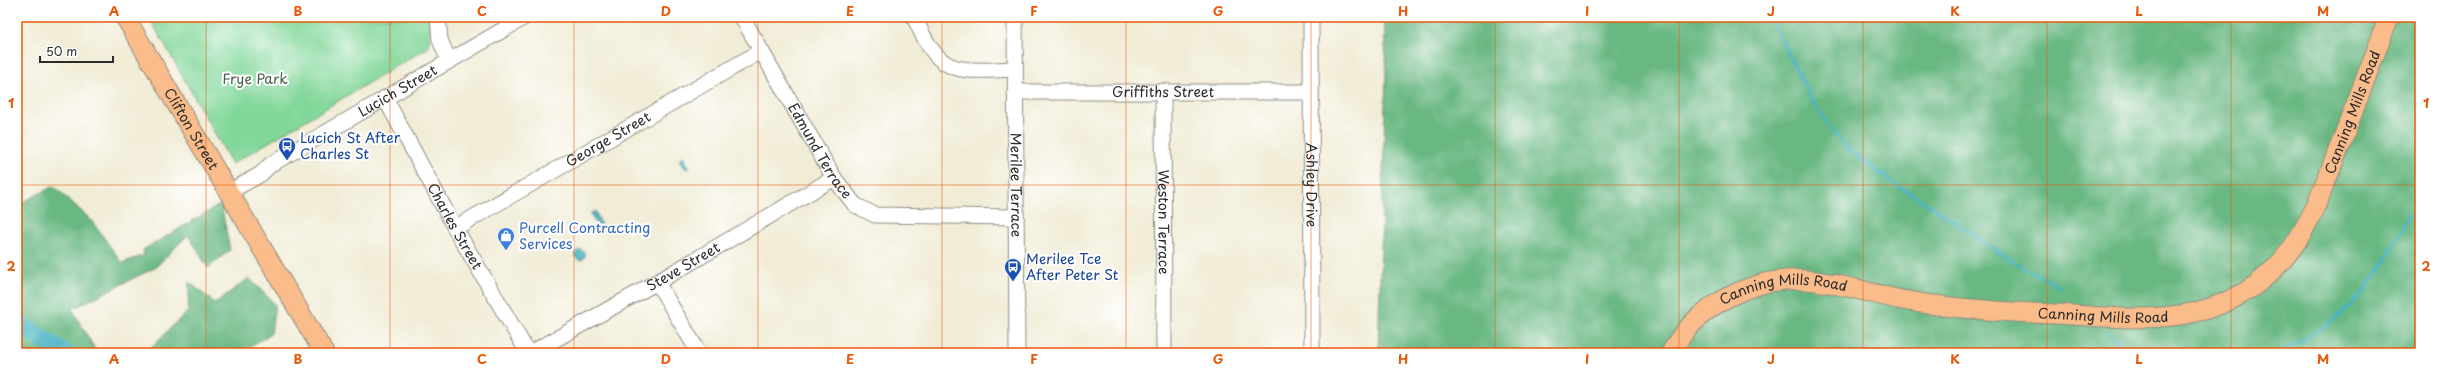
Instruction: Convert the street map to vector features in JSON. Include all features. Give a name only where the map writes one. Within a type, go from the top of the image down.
[{"type":"main road","name":"Clifton Street","points":[[125,17],[213,169],[231,187]]},
{"type":"main road","name":"Clifton Street","points":[[133,17],[231,187],[258,240],[324,353]]},
{"type":"main road","name":"Canning Mills Road","points":[[1671,353],[1680,335],[1704,312],[1746,289],[1776,282],[1806,280],[1902,300],[1965,309],[2141,319],[2181,316],[2225,303],[2246,292],[2271,272],[2287,255],[2303,231],[2321,193],[2389,17]]},
{"type":"street","points":[[438,17],[440,40],[448,61]]},
{"type":"street","name":"Lucich Street","points":[[231,187],[257,168],[270,165],[525,17]]},
{"type":"street","name":"Edmund Terrace","points":[[742,17],[834,178],[855,205],[875,215],[1016,217]]},
{"type":"street","points":[[914,17],[933,51],[944,63],[964,69],[1015,69]]},
{"type":"street","name":"Merilee Terrace","points":[[1015,17],[1017,353]]},
{"type":"street","name":"Ashley Drive","points":[[1311,17],[1312,353]]},
{"type":"street","name":"George Street","points":[[455,228],[761,51]]},
{"type":"street","name":"Weston Terrace","points":[[1163,91],[1164,353]]},
{"type":"street","name":"Griffiths Street","points":[[1015,92],[1311,92]]},
{"type":"street","name":"Charles Street","points":[[385,98],[455,228],[529,353]]},
{"type":"street","name":"Steve Street","points":[[529,353],[657,282],[834,178]]},
{"type":"street","points":[[657,282],[699,353]]},
{"type":"green space","name":"Frye Park","points":[[149,17],[430,17],[429,47],[232,164]]},
{"type":"green space","points":[[1384,17],[2420,17],[2420,353],[1378,353],[1386,70]]},
{"type":"green space","points":[[54,186],[91,220],[122,263],[144,255],[143,250],[221,204],[230,250],[208,268],[188,235],[156,267],[72,309],[97,353],[17,353],[17,205]]},
{"type":"green space","points":[[249,278],[275,304],[271,334],[238,353],[145,353],[188,311],[189,282],[215,303]]},
{"type":"water","points":[[683,156],[689,167],[686,169],[679,160]]},
{"type":"water","points":[[595,211],[601,224],[598,226],[590,214]]},
{"type":"water","points":[[578,250],[582,250],[584,251],[584,259],[578,260],[575,257],[575,253]]},
{"type":"waterway","points":[[1770,17],[1811,99],[1834,133],[1849,150],[1890,181],[1939,211],[2012,261],[2060,287]]},
{"type":"waterway","points":[[2273,353],[2297,343],[2318,331],[2356,300],[2385,261],[2407,216],[2413,214]]},
{"type":"waterway","points":[[17,323],[65,353]]},
{"type":"waterway","points":[[2108,332],[2131,353]]},
{"type":"place","name":"Lucich St After Charles St","points":[[287,161]]},
{"type":"place","name":"Purcell Contracting Services","points":[[506,251]]},
{"type":"place","name":"Merilee Tce After Peter St","points":[[1013,282]]}]
